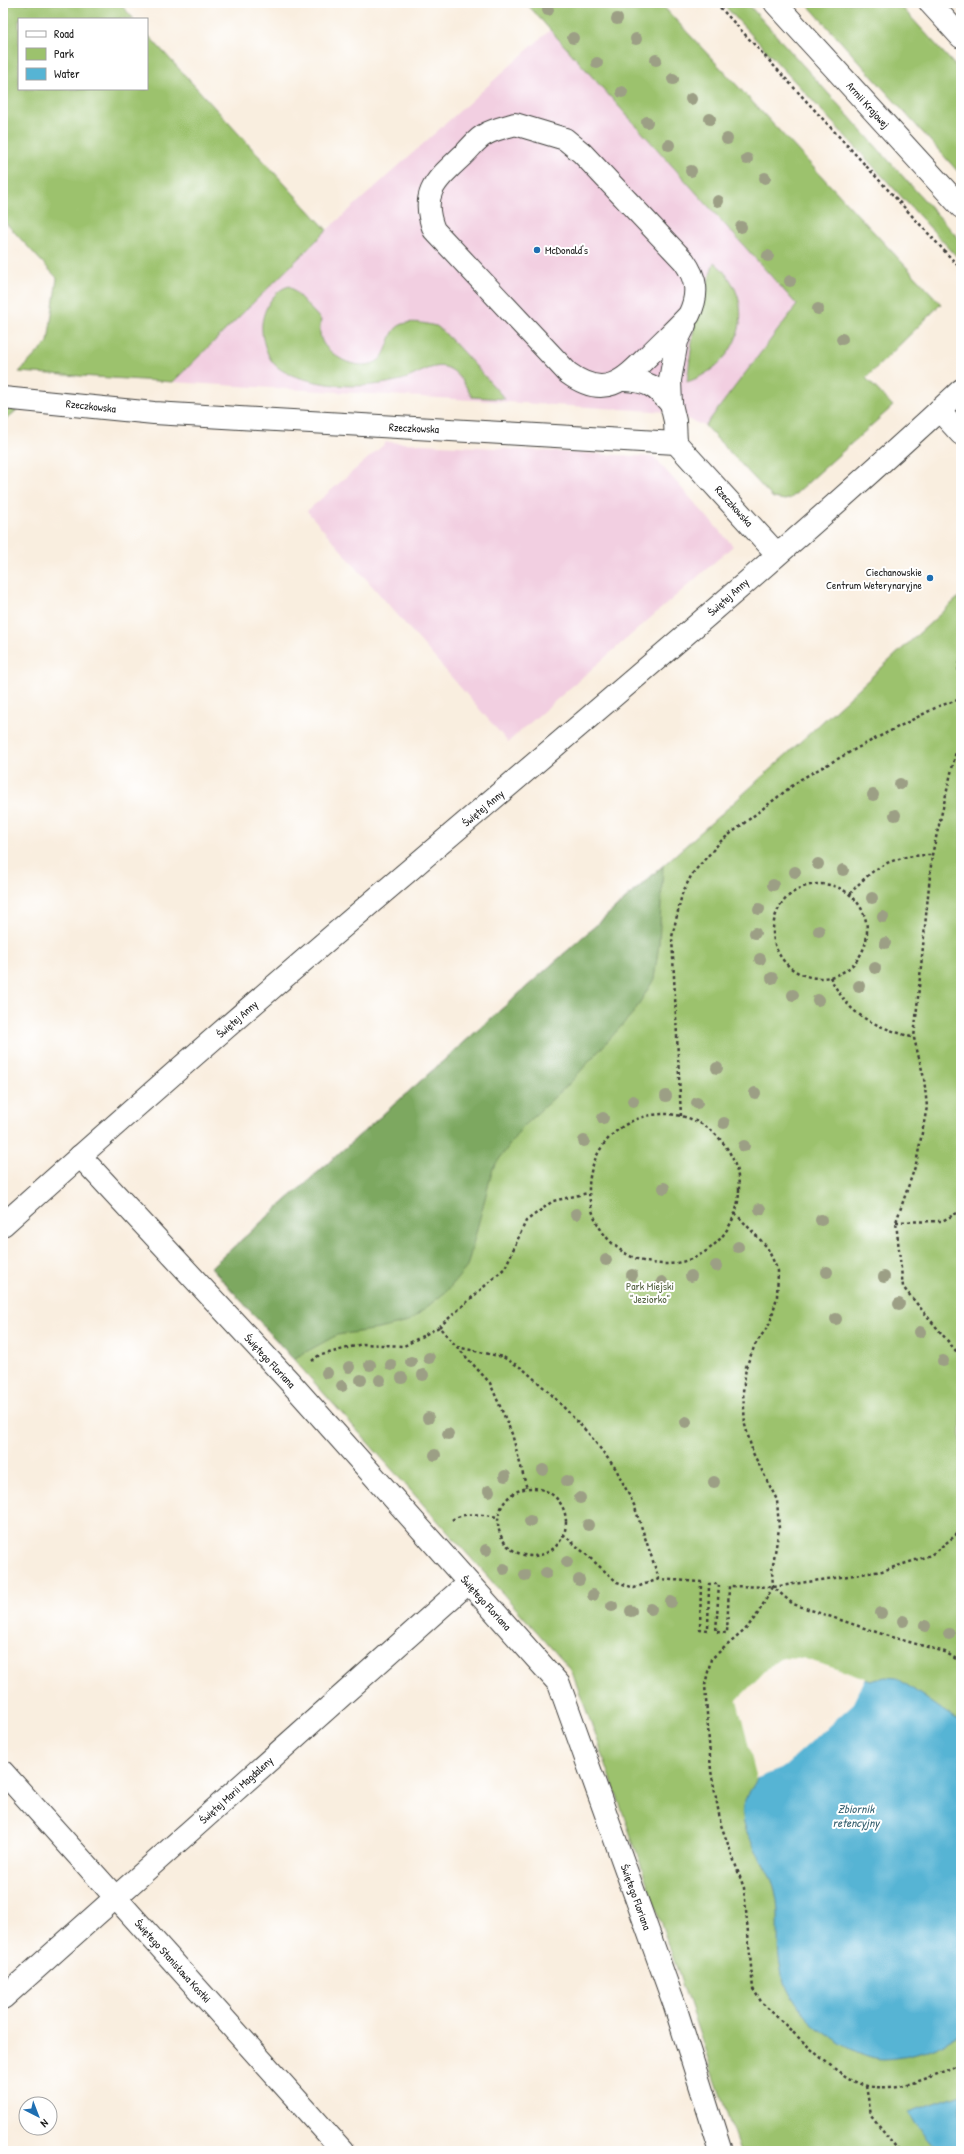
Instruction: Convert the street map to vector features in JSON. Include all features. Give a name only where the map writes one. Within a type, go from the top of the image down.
[{"type":"street","name":"Armii Krajowej","points":[[775,3],[961,207]]},
{"type":"street","points":[[930,3],[961,37]]},
{"type":"street","points":[[671,404],[658,389],[643,381],[624,380],[609,385],[594,386],[580,381],[568,373],[434,230],[428,217],[428,202],[432,188],[441,176],[485,134],[515,124],[565,138],[582,153],[688,266],[696,286],[695,301],[677,342],[670,380],[671,404],[676,421],[676,443]]},
{"type":"street","points":[[624,380],[689,315]]},
{"type":"street","name":"Świętej Anny","points":[[3,1225],[80,1156],[411,868],[601,708],[890,456],[961,390]]},
{"type":"street","name":"Rzeczkowska","points":[[3,398],[154,413],[676,443],[777,554]]},
{"type":"street","points":[[939,410],[961,434]]},
{"type":"street","name":"Świętego Floriana","points":[[80,1156],[289,1381],[558,1684],[675,2006],[721,2151]]},
{"type":"street","name":"Świętej Marii Magdaleny","points":[[3,1998],[468,1583]]},
{"type":"street","name":"Świętego Stanisława Kostki","points":[[3,1772],[343,2151]]},
{"type":"path","points":[[716,3],[961,269]]},
{"type":"path","points":[[961,656],[958,673],[961,686]]},
{"type":"path","points":[[681,1116],[672,937],[682,894],[692,874],[721,841],[801,779],[925,713],[961,699]]},
{"type":"path","points":[[961,730],[932,854],[914,1038],[924,1078],[927,1107],[916,1164],[896,1222],[904,1286],[961,1357]]},
{"type":"path","points":[[850,894],[865,876],[888,862],[914,855],[932,854]]},
{"type":"path","points":[[819,883],[835,886],[850,894],[861,906],[867,922],[867,938],[862,954],[851,967],[837,976],[820,979],[804,976],[790,968],[779,956],[773,940],[772,924],[778,908],[788,895],[802,886],[819,883]]},
{"type":"path","points":[[830,977],[838,994],[850,1008],[863,1018],[881,1027],[914,1038]]},
{"type":"path","points":[[658,1114],[681,1116],[704,1125],[723,1142],[735,1164],[739,1188],[735,1213],[726,1232],[712,1247],[694,1258],[674,1263],[653,1263],[633,1258],[611,1242],[602,1232],[592,1213],[588,1192],[591,1170],[600,1149],[615,1131],[636,1119],[658,1114]]},
{"type":"path","points":[[289,1381],[318,1356],[362,1344],[404,1346],[439,1327],[505,1268],[526,1221],[553,1200],[588,1192]]},
{"type":"path","points":[[896,1222],[942,1220],[961,1211]]},
{"type":"path","points":[[735,1213],[767,1247],[778,1271],[777,1298],[770,1323],[755,1345],[746,1367],[743,1392],[745,1425],[753,1453],[777,1500],[779,1529],[772,1570],[773,1587],[757,1615],[745,1630],[711,1659],[705,1684],[711,1771],[721,1825],[744,1888],[753,1989],[762,2002],[840,2074],[866,2086],[898,2087],[940,2074],[961,2063]]},
{"type":"path","points":[[439,1327],[490,1383],[512,1434],[527,1489]]},
{"type":"path","points":[[457,1347],[503,1357],[523,1369],[551,1394],[589,1434],[616,1469],[631,1499],[659,1579]]},
{"type":"path","points":[[531,1487],[544,1490],[556,1497],[563,1508],[566,1522],[563,1534],[556,1546],[545,1553],[532,1556],[519,1554],[508,1546],[500,1535],[498,1517],[500,1509],[507,1498],[518,1490],[527,1489],[531,1487]]},
{"type":"path","points":[[428,1538],[457,1517],[478,1514],[498,1517]]},
{"type":"path","points":[[563,1534],[616,1582],[634,1588],[659,1579],[701,1582],[700,1629],[708,1630],[710,1584],[718,1584],[716,1632],[727,1633],[729,1586],[773,1587],[882,1571],[931,1555],[961,1531]]},
{"type":"path","points":[[773,1587],[793,1604],[945,1652],[961,1662]]},
{"type":"path","points":[[866,2086],[871,2115],[899,2151]]},
{"type":"shaded area","points":[[550,30],[797,305],[705,426],[669,412],[173,382],[327,230]]},
{"type":"shaded area","points":[[387,442],[654,457],[733,546],[508,742],[307,511]]},
{"type":"green space","points":[[3,3],[119,3],[133,18],[18,18],[18,90],[148,90],[148,35],[327,230],[173,382],[19,372],[48,342],[57,278],[3,220]]},
{"type":"green space","points":[[526,3],[660,3],[941,304],[866,378],[893,406],[791,498],[785,500],[773,498],[705,426],[797,305]]},
{"type":"green space","points":[[722,3],[747,3],[961,241],[961,261]]},
{"type":"green space","points":[[806,3],[898,3],[961,72],[961,175]]},
{"type":"green space","points":[[714,262],[729,278],[737,295],[741,312],[739,330],[732,346],[721,361],[706,373],[687,382],[694,326]]},
{"type":"green space","points":[[290,286],[321,320],[320,335],[324,345],[342,360],[361,365],[372,364],[379,360],[384,354],[392,334],[397,328],[407,323],[424,323],[441,329],[505,399],[472,397],[454,371],[438,366],[401,380],[365,386],[316,382],[286,372],[274,364],[269,357],[263,338],[262,324],[265,310],[273,297],[284,288]]},
{"type":"green space","points":[[3,409],[17,410],[3,422]]},
{"type":"green space","name":"Park Miejski \"Jeziorko\"","points":[[961,595],[961,2151],[740,2151],[600,1747],[571,1670],[211,1267],[729,807]]},
{"type":"green space","points":[[663,866],[659,944],[654,979],[634,1012],[568,1085],[523,1126],[493,1168],[467,1267],[447,1291],[408,1322],[379,1329],[337,1335],[293,1359],[211,1267]]},
{"type":"water","name":"Zbiornik retencyjny","points":[[818,1666],[871,1681],[885,1677],[897,1678],[961,1723],[961,2033],[934,2048],[904,2057],[884,2059],[875,2058],[854,2051],[823,2032],[800,2009],[782,1974],[778,1943],[778,1911],[775,1890],[767,1869],[750,1839],[743,1818],[744,1802]]},
{"type":"water","points":[[961,2094],[961,2151],[938,2151],[915,2123],[909,2112]]},
{"type":"pier","points":[[783,1657],[802,1658],[866,1678],[854,1703],[781,1769],[755,1779],[756,1775],[737,1700],[771,1665]]},
{"type":"place","name":"McDonald's","points":[[537,250]]},
{"type":"place","name":"Ciechanowskie Centrum Weterynaryjne","points":[[930,578]]}]
